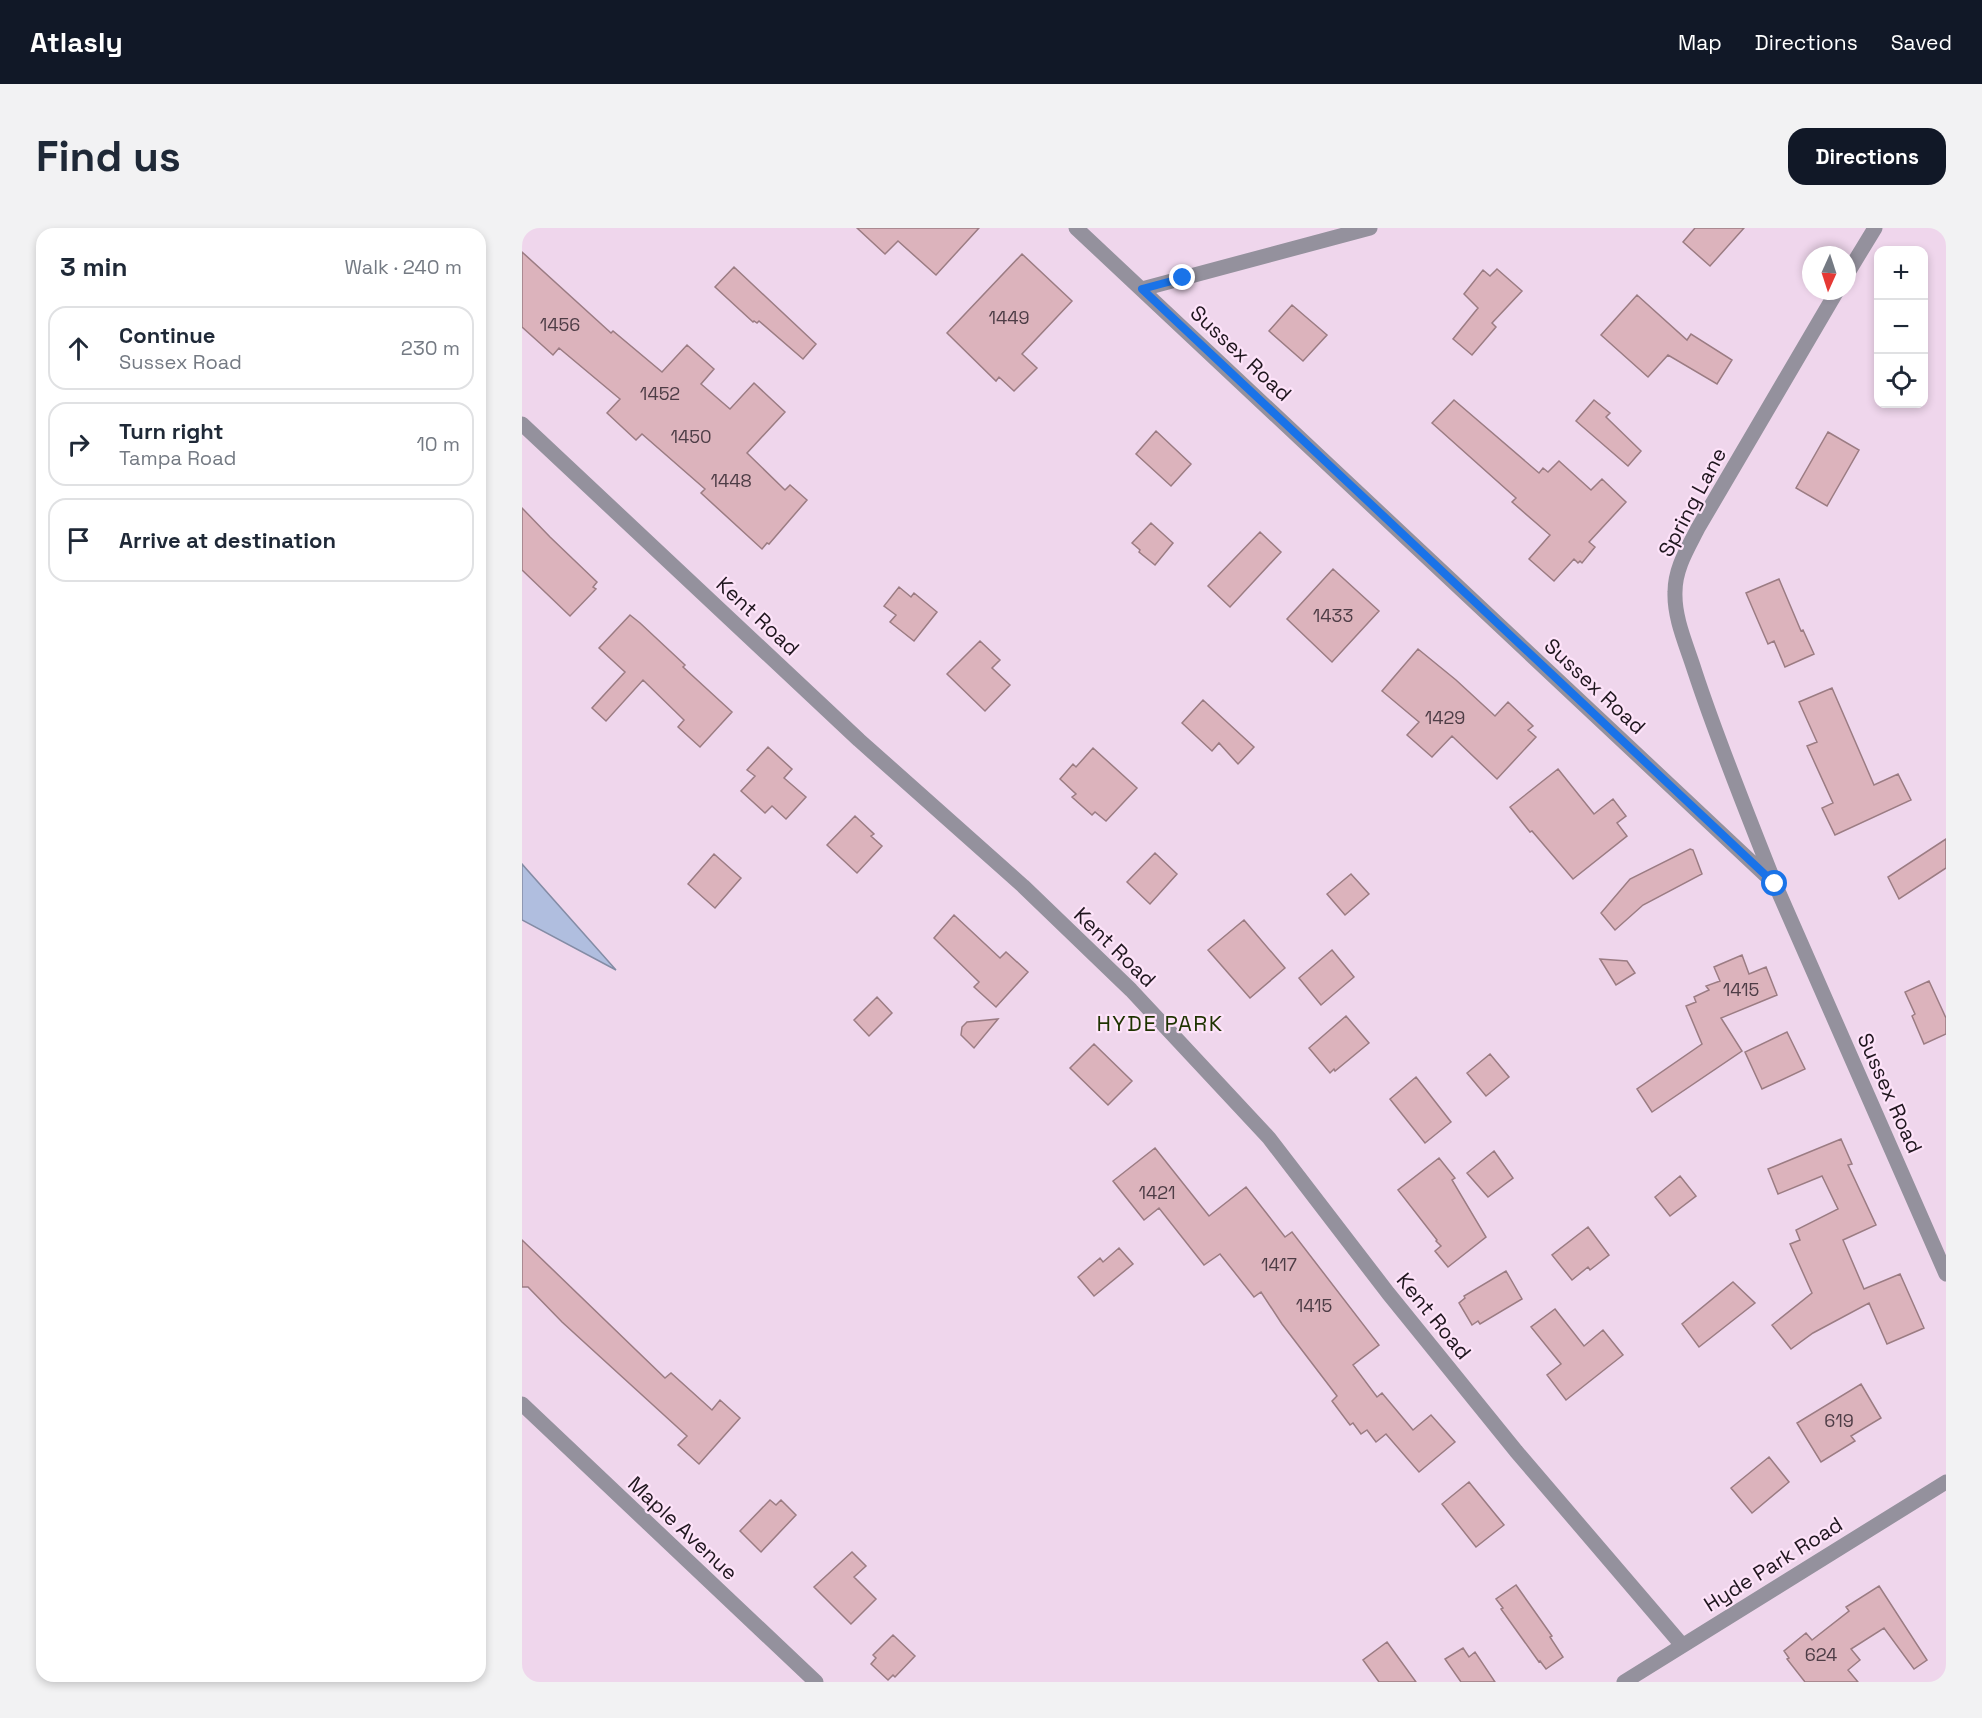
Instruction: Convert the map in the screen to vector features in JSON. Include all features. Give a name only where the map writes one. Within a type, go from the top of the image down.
[{"type":"street","name":"Sussex Road","points":[[1076,228],[1775,884],[1946,1274]]},
{"type":"street","points":[[1142,289],[1370,228]]},
{"type":"street","points":[[1856,259],[1875,228]]},
{"type":"street","name":"Spring Lane","points":[[1775,884],[1714,730],[1680,625],[1675,590],[1679,567],[1698,528],[1832,300]]},
{"type":"street","name":"Kent Road","points":[[522,424],[859,740],[1023,886],[1155,1016],[1269,1138],[1463,1386],[1682,1645]]},
{"type":"street","name":"Maple Avenue","points":[[522,1404],[816,1682]]},
{"type":"street","name":"Hyde Park Road","points":[[1624,1682],[1946,1482]]},
{"type":"water","points":[[522,864],[616,970],[522,920]]},
{"type":"building","points":[[857,228],[979,228],[936,275],[898,241],[885,254]]},
{"type":"building","points":[[1695,228],[1744,228],[1710,266],[1683,242]]},
{"type":"building","points":[[522,252],[611,333],[613,331],[662,372],[687,345],[714,369],[701,384],[730,409],[754,383],[785,412],[747,453],[785,490],[790,485],[807,500],[769,544],[767,543],[762,549],[701,493],[705,489],[642,434],[636,440],[607,413],[620,399],[559,348],[553,355],[522,327]]},
{"type":"building","points":[[1022,254],[1072,301],[1022,354],[1037,368],[1014,391],[999,377],[996,381],[947,333]]},
{"type":"building","points":[[734,267],[816,344],[803,359],[759,321],[753,322],[715,287]]},
{"type":"building","points":[[1497,269],[1522,291],[1492,323],[1496,327],[1472,355],[1453,339],[1478,308],[1464,294],[1483,270],[1490,276]]},
{"type":"building","points":[[1637,295],[1687,340],[1691,334],[1732,360],[1717,384],[1668,355],[1648,377],[1601,335]]},
{"type":"building","points":[[1292,305],[1327,335],[1303,361],[1269,331]]},
{"type":"building","points":[[1454,400],[1539,473],[1543,468],[1548,472],[1559,461],[1591,490],[1602,479],[1626,502],[1589,542],[1595,547],[1582,563],[1574,559],[1554,581],[1529,559],[1550,535],[1512,502],[1516,498],[1432,423]]},
{"type":"building","points":[[1594,400],[1610,413],[1606,417],[1641,451],[1628,466],[1576,421]]},
{"type":"building","points":[[1156,431],[1191,464],[1171,486],[1136,454]]},
{"type":"building","points":[[1828,432],[1859,450],[1827,506],[1796,488]]},
{"type":"building","points":[[522,508],[597,582],[593,587],[596,589],[570,616],[522,570]]},
{"type":"building","points":[[1151,523],[1173,543],[1155,565],[1132,543]]},
{"type":"building","points":[[1260,532],[1281,552],[1230,607],[1208,586]]},
{"type":"building","points":[[1333,569],[1379,611],[1332,662],[1287,619]]},
{"type":"building","points":[[1779,579],[1801,631],[1803,630],[1814,654],[1785,667],[1774,641],[1768,644],[1746,593]]},
{"type":"building","points":[[899,587],[911,597],[914,593],[937,612],[914,641],[890,622],[896,615],[884,606]]},
{"type":"building","points":[[630,615],[732,712],[700,747],[678,727],[684,720],[643,680],[606,721],[592,708],[625,672],[599,648]]},
{"type":"building","points":[[980,641],[1000,660],[992,668],[1010,685],[985,711],[947,674]]},
{"type":"building","points":[[1418,649],[1495,716],[1508,702],[1533,726],[1528,730],[1536,737],[1497,779],[1452,736],[1432,757],[1407,735],[1419,722],[1382,691]]},
{"type":"building","points":[[1832,688],[1874,785],[1898,774],[1911,800],[1835,835],[1822,808],[1833,803],[1807,746],[1817,742],[1799,702]]},
{"type":"building","points":[[1203,700],[1254,747],[1238,764],[1219,743],[1212,751],[1182,723]]},
{"type":"building","points":[[768,747],[792,769],[784,778],[806,797],[786,819],[772,806],[765,813],[741,791],[755,776],[747,770]]},
{"type":"building","points":[[1093,748],[1137,788],[1106,821],[1095,812],[1092,815],[1072,797],[1076,794],[1060,779],[1073,764],[1076,767]]},
{"type":"building","points":[[1558,769],[1594,814],[1613,799],[1626,816],[1617,823],[1627,836],[1573,879],[1510,807]]},
{"type":"building","points":[[855,816],[874,834],[871,836],[882,846],[857,873],[827,845]]},
{"type":"building","points":[[1946,839],[1946,868],[1899,899],[1888,877]]},
{"type":"building","points":[[1690,849],[1693,850],[1702,874],[1643,905],[1615,930],[1601,913],[1630,879]]},
{"type":"building","points":[[1155,853],[1177,874],[1150,904],[1127,882]]},
{"type":"building","points":[[714,854],[741,878],[715,908],[688,884]]},
{"type":"building","points":[[1351,874],[1369,894],[1345,915],[1327,894]]},
{"type":"building","points":[[954,915],[1000,958],[1006,952],[1028,972],[996,1007],[974,987],[979,982],[934,938]]},
{"type":"building","points":[[1244,920],[1285,968],[1250,998],[1208,950]]},
{"type":"building","points":[[1332,950],[1354,977],[1321,1005],[1299,978]]},
{"type":"building","points":[[1742,955],[1749,974],[1766,967],[1777,995],[1721,1018],[1742,1051],[1652,1112],[1637,1089],[1702,1044],[1686,1006],[1696,1002],[1694,997],[1709,990],[1706,986],[1720,981],[1714,967]]},
{"type":"building","points":[[1600,959],[1627,961],[1635,973],[1616,985]]},
{"type":"building","points":[[1929,981],[1946,1018],[1946,1034],[1924,1044],[1912,1016],[1915,1014],[1905,992]]},
{"type":"building","points":[[877,997],[892,1013],[869,1036],[854,1020]]},
{"type":"building","points":[[1346,1016],[1369,1043],[1330,1073],[1309,1048]]},
{"type":"building","points":[[998,1019],[974,1048],[961,1035],[962,1027],[967,1022]]},
{"type":"building","points":[[1787,1032],[1805,1069],[1762,1089],[1745,1052]]},
{"type":"building","points":[[1094,1044],[1132,1081],[1108,1105],[1070,1068]]},
{"type":"building","points":[[1490,1054],[1509,1077],[1486,1096],[1467,1073]]},
{"type":"building","points":[[1416,1077],[1451,1122],[1425,1143],[1390,1099]]},
{"type":"building","points":[[1841,1139],[1852,1164],[1848,1165],[1876,1225],[1843,1240],[1864,1289],[1900,1274],[1924,1328],[1887,1344],[1869,1303],[1813,1333],[1791,1349],[1772,1325],[1812,1293],[1790,1244],[1800,1240],[1796,1230],[1838,1209],[1822,1176],[1778,1194],[1768,1169]]},
{"type":"building","points":[[1155,1148],[1209,1216],[1246,1187],[1285,1237],[1292,1232],[1379,1345],[1353,1365],[1377,1397],[1382,1393],[1413,1430],[1431,1415],[1455,1442],[1419,1472],[1386,1434],[1376,1442],[1367,1430],[1361,1434],[1353,1423],[1350,1425],[1332,1401],[1337,1396],[1282,1324],[1261,1292],[1254,1297],[1220,1254],[1204,1265],[1159,1208],[1144,1220],[1113,1181]]},
{"type":"building","points":[[1494,1151],[1513,1178],[1488,1197],[1467,1173]]},
{"type":"building","points":[[1439,1158],[1455,1178],[1452,1180],[1486,1237],[1448,1267],[1435,1251],[1441,1246],[1398,1190]]},
{"type":"building","points":[[1680,1176],[1696,1196],[1670,1216],[1655,1197]]},
{"type":"building","points":[[1588,1227],[1609,1255],[1590,1270],[1588,1267],[1572,1280],[1552,1255]]},
{"type":"building","points":[[522,1240],[665,1378],[671,1373],[712,1410],[720,1400],[740,1418],[699,1464],[678,1445],[687,1436],[562,1322],[528,1287],[522,1287]]},
{"type":"building","points":[[1119,1248],[1133,1264],[1094,1296],[1078,1277],[1100,1258],[1103,1262]]},
{"type":"building","points":[[1506,1271],[1522,1299],[1480,1324],[1478,1321],[1472,1325],[1459,1303],[1465,1298],[1464,1296]]},
{"type":"building","points":[[1733,1282],[1755,1303],[1699,1347],[1682,1324]]},
{"type":"building","points":[[1555,1309],[1584,1346],[1603,1330],[1623,1355],[1566,1400],[1547,1375],[1561,1364],[1531,1327]]},
{"type":"building","points":[[1861,1384],[1881,1418],[1851,1436],[1855,1441],[1821,1462],[1797,1423]]},
{"type":"building","points":[[1769,1457],[1789,1482],[1752,1513],[1731,1488]]},
{"type":"building","points":[[1469,1482],[1504,1525],[1476,1547],[1442,1504]]},
{"type":"building","points":[[770,1500],[776,1505],[781,1500],[796,1515],[761,1552],[740,1531]]},
{"type":"building","points":[[852,1552],[866,1566],[854,1577],[876,1599],[851,1624],[814,1587]]},
{"type":"building","points":[[1516,1585],[1552,1636],[1550,1637],[1563,1657],[1546,1669],[1496,1599]]},
{"type":"building","points":[[1879,1586],[1927,1660],[1914,1669],[1884,1628],[1851,1649],[1860,1660],[1848,1670],[1858,1682],[1805,1682],[1787,1659],[1789,1658],[1784,1651],[1806,1633],[1812,1640],[1849,1611],[1846,1607]]},
{"type":"building","points":[[893,1635],[915,1656],[895,1677],[893,1675],[888,1680],[871,1664],[876,1658],[873,1655]]},
{"type":"building","points":[[1387,1642],[1416,1682],[1379,1682],[1363,1660]]},
{"type":"building","points":[[1463,1648],[1469,1657],[1475,1652],[1495,1682],[1461,1682],[1445,1659]]},
{"type":"district","name":"HYDE PARK","points":[[1160,1023]]},
{"type":"route","points":[[1183,278],[1142,289],[1775,884]]}]
